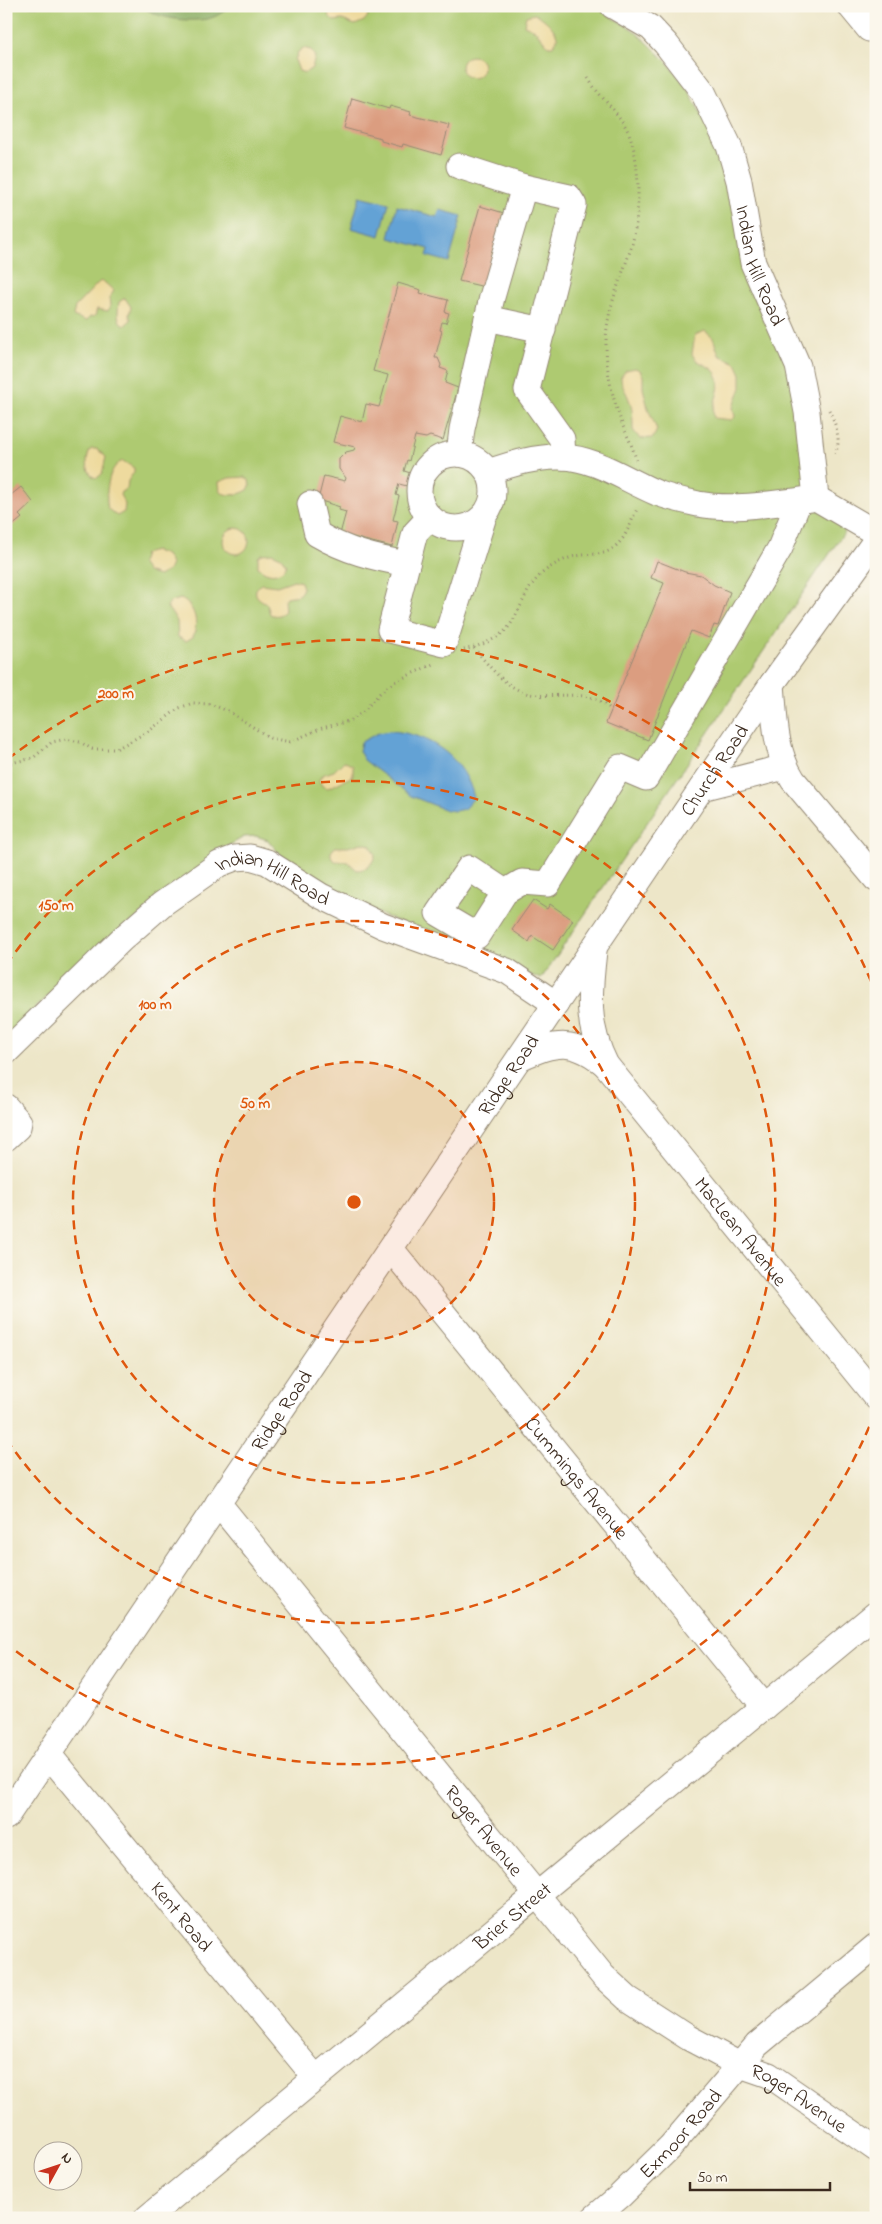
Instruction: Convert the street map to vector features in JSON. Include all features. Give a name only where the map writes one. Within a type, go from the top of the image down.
[{"type":"street","name":"Indian Hill Road","points":[[613,6],[650,28],[666,44],[703,92],[729,146],[739,181],[753,263],[798,366],[807,412],[807,499]]},
{"type":"street","points":[[850,6],[869,29]]},
{"type":"street","points":[[459,166],[524,187],[569,198],[574,205],[527,390],[562,439],[563,457]]},
{"type":"street","points":[[459,454],[462,429],[487,318],[524,187]]},
{"type":"street","points":[[487,318],[542,330]]},
{"type":"street","points":[[430,517],[415,533],[390,630],[444,644],[484,516],[490,506],[493,494],[492,482],[488,472],[470,456],[459,454],[439,458],[431,463],[421,480],[420,500],[430,517],[440,524],[451,528],[463,528],[475,523],[484,516]]},
{"type":"street","points":[[488,472],[533,459],[563,457],[586,460],[670,497],[700,504],[744,506],[807,499],[876,533]]},
{"type":"street","points":[[443,948],[467,930],[505,892],[522,882],[548,884],[620,767],[646,778],[807,499]]},
{"type":"street","points":[[310,504],[317,534],[336,545],[366,556],[407,564]]},
{"type":"street","name":"Church Road","points":[[556,1004],[772,684],[876,540]]},
{"type":"street","points":[[772,684],[776,737],[785,768],[876,879]]},
{"type":"street","points":[[702,788],[785,768]]},
{"type":"street","name":"Indian Hill Road","points":[[6,1052],[122,939],[162,904],[219,864],[235,858],[250,857],[267,862],[321,896],[383,926],[507,971],[556,1004]]},
{"type":"street","points":[[486,962],[467,930],[438,913],[469,868],[505,892]]},
{"type":"street","name":"MacLean Avenue","points":[[594,950],[589,1002],[596,1046],[606,1065]]},
{"type":"street","name":"Ridge Road","points":[[6,1817],[556,1004]]},
{"type":"street","name":"MacLean Avenue","points":[[520,1058],[539,1049],[567,1044],[580,1047],[592,1053],[606,1065],[876,1397]]},
{"type":"street","points":[[6,1107],[19,1122],[18,1127],[6,1138]]},
{"type":"street","name":"Cummings Avenue","points":[[391,1249],[764,1707]]},
{"type":"street","name":"Roger Avenue","points":[[218,1503],[603,1976],[627,1998],[689,2038],[740,2065],[769,2076],[876,2149]]},
{"type":"street","name":"Brier Street","points":[[146,2218],[876,1614]]},
{"type":"street","name":"Kent Road","points":[[49,1755],[315,2077]]},
{"type":"street","name":"Exmoor Road","points":[[594,2218],[620,2196],[670,2147],[757,2045],[876,1946]]},
{"type":"path","points":[[462,650],[474,648],[504,632],[512,623],[526,594],[545,572],[561,560],[576,556],[600,556],[623,538],[639,506],[643,486],[634,452],[614,400],[608,373],[606,343],[610,309],[631,248],[635,230],[638,185],[630,136],[621,118],[594,88],[588,78]]},
{"type":"path","points":[[474,648],[510,686],[525,693],[541,696],[589,696],[611,710]]},
{"type":"path","points":[[6,764],[33,758],[52,742],[66,739],[80,742],[92,748],[116,749],[149,731],[179,708],[193,703],[210,704],[270,738],[290,742],[322,728],[350,721],[362,713],[392,683],[434,664]]},
{"type":"green space","points":[[6,6],[597,6],[603,12],[632,29],[649,44],[668,63],[688,89],[717,145],[789,372],[832,519],[845,531],[541,979],[340,898],[290,866],[268,840],[256,836],[244,837],[226,847],[90,955],[6,1037]]},
{"type":"green space","points":[[142,6],[232,6],[211,18],[191,20],[164,17]]},
{"type":"sand","points":[[327,6],[362,6],[366,9],[368,16],[364,21],[355,25],[342,20],[334,21],[329,16]]},
{"type":"sand","points":[[534,14],[553,28],[557,40],[553,46],[548,46],[535,30],[524,25],[526,16]]},
{"type":"sand","points":[[303,48],[311,50],[315,57],[312,68],[305,73],[299,71],[295,60],[298,52]]},
{"type":"sand","points":[[472,56],[480,59],[483,67],[480,75],[472,78],[464,75],[461,67],[464,59]]},
{"type":"sand","points":[[103,281],[114,291],[109,298],[110,306],[108,311],[97,309],[95,316],[90,317],[86,321],[73,316],[75,307],[99,282]]},
{"type":"sand","points":[[125,298],[131,307],[129,315],[131,320],[124,326],[121,324],[118,312],[119,302]]},
{"type":"sand","points":[[705,331],[713,338],[719,355],[736,363],[741,374],[741,388],[733,407],[735,417],[732,420],[714,418],[718,378],[713,370],[694,358],[692,354],[695,335]]},
{"type":"sand","points":[[635,368],[640,370],[643,376],[643,388],[648,408],[657,430],[653,438],[640,439],[633,430],[631,405],[622,385],[621,377],[626,370]]},
{"type":"sand","points":[[91,449],[97,449],[106,457],[102,474],[97,478],[93,477],[88,467],[87,460]]},
{"type":"sand","points":[[123,461],[134,468],[134,472],[128,481],[127,489],[121,492],[120,495],[125,504],[124,512],[117,516],[108,509],[107,489],[113,469]]},
{"type":"sand","points":[[245,477],[249,480],[250,486],[248,490],[234,495],[220,492],[219,482],[229,478]]},
{"type":"sand","points":[[236,528],[245,532],[249,541],[245,550],[236,554],[227,550],[223,541],[227,532]]},
{"type":"sand","points":[[155,551],[166,555],[171,564],[168,571],[158,576],[147,572],[141,563],[144,554]]},
{"type":"sand","points":[[272,553],[281,557],[286,564],[283,570],[273,574],[267,573],[258,567],[258,557],[262,554]]},
{"type":"sand","points":[[294,580],[301,582],[303,588],[300,593],[296,596],[286,597],[284,600],[285,611],[276,615],[270,614],[267,604],[257,596],[256,589],[261,584],[277,586]]},
{"type":"sand","points":[[181,599],[193,610],[196,621],[193,637],[186,641],[178,637],[177,621],[167,607],[170,602]]},
{"type":"sand","points":[[344,761],[353,766],[353,776],[328,788],[322,786],[319,780],[322,775],[334,771]]},
{"type":"sand","points":[[362,843],[370,845],[375,854],[372,863],[364,869],[357,870],[348,862],[335,861],[331,857],[331,852],[335,847],[348,847]]},
{"type":"water","points":[[360,196],[389,203],[380,236],[351,228]]},
{"type":"water","points":[[397,206],[437,217],[440,210],[462,216],[449,262],[427,256],[429,249],[389,238]]},
{"type":"water","points":[[390,731],[418,737],[432,743],[454,760],[470,784],[474,798],[464,809],[446,810],[411,796],[364,760],[359,751],[361,742],[378,733]]},
{"type":"building","points":[[352,98],[389,109],[390,106],[411,112],[410,115],[449,125],[441,155],[403,144],[402,147],[381,141],[381,138],[344,128]]},
{"type":"building","points":[[480,206],[504,213],[485,287],[459,281]]},
{"type":"building","points":[[398,283],[421,290],[420,293],[448,300],[445,312],[449,313],[446,323],[442,322],[440,330],[442,331],[435,358],[438,358],[441,365],[440,368],[448,371],[445,383],[458,388],[443,440],[430,436],[426,438],[415,436],[409,461],[407,460],[404,471],[414,474],[411,487],[399,484],[396,495],[399,496],[393,520],[398,521],[392,547],[340,534],[346,512],[339,510],[340,507],[318,500],[324,476],[345,481],[346,478],[339,469],[339,459],[346,452],[354,450],[355,447],[333,442],[340,416],[362,422],[366,404],[379,407],[388,375],[373,371]]},
{"type":"building","points":[[21,487],[33,502],[19,515],[22,518],[6,531],[6,499]]},
{"type":"building","points":[[657,561],[685,572],[701,575],[714,585],[730,592],[718,626],[714,625],[709,638],[691,631],[648,740],[606,723],[664,583],[651,578]]},
{"type":"building","points":[[533,900],[547,909],[550,904],[573,920],[553,950],[532,936],[529,942],[512,930]]}]
